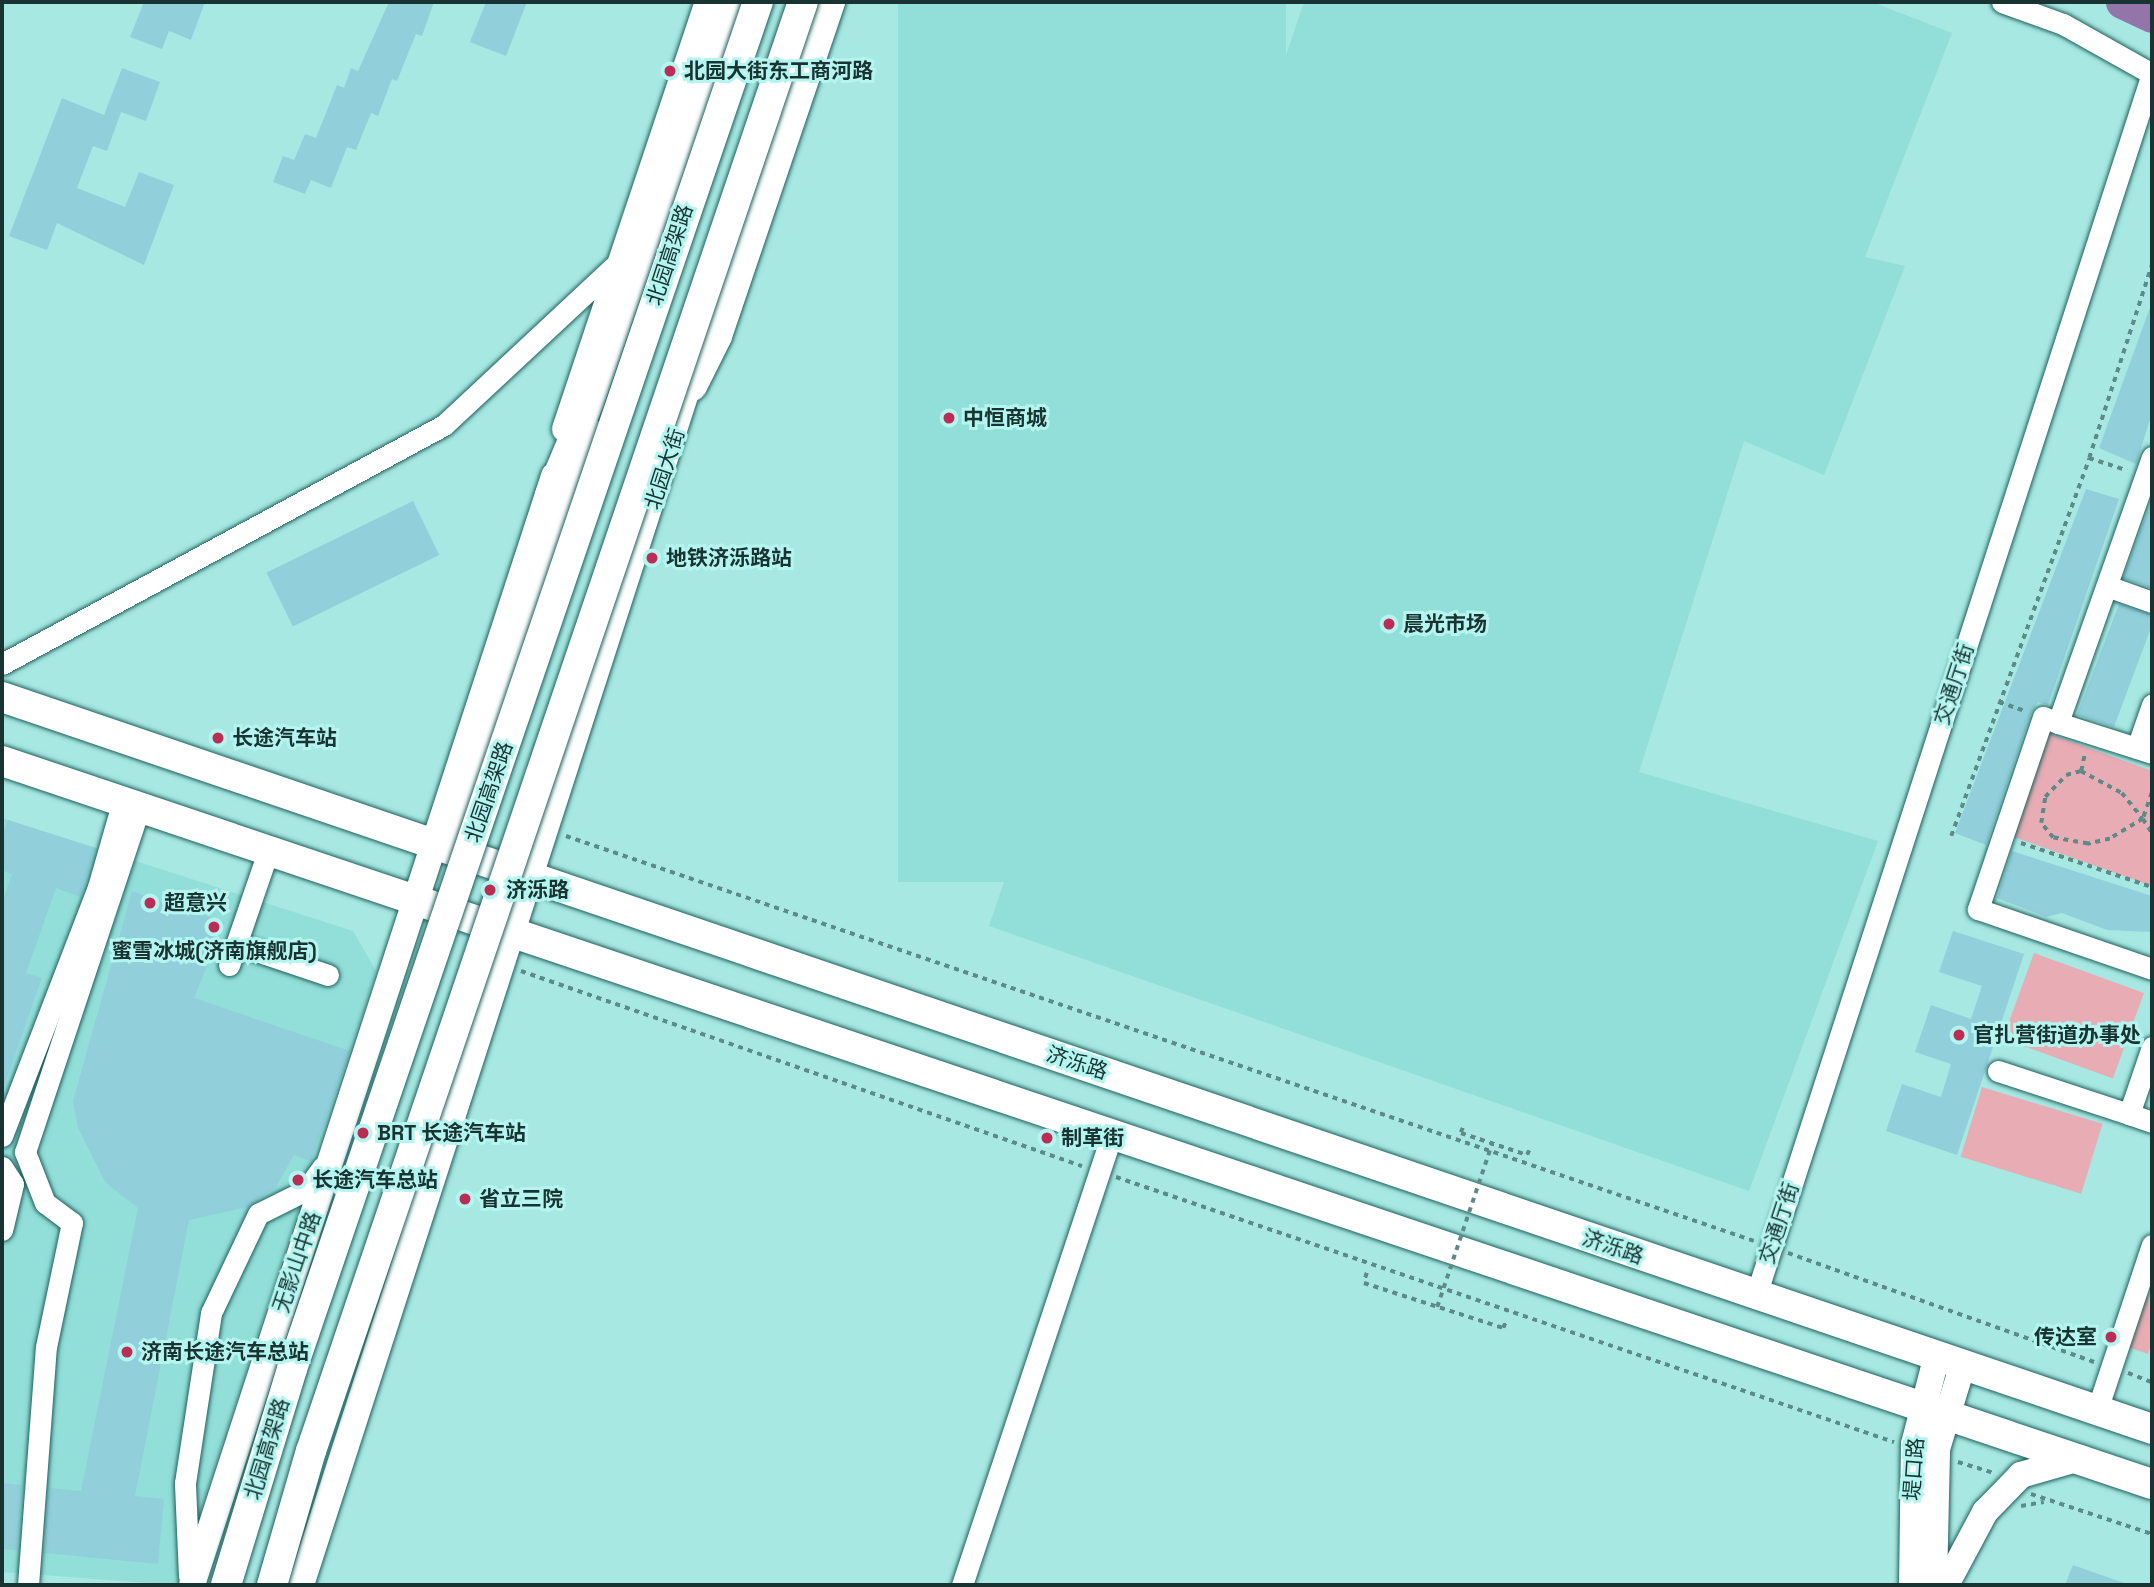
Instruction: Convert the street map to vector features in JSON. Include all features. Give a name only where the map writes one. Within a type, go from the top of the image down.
[{"type":"highway","points":[[550,495],[589,402],[727,2]]},
{"type":"highway","name":"北园高架路","points":[[226,1585],[292,1369],[758,2]]},
{"type":"highway","name":"北园高架路","points":[[272,1585],[311,1451],[803,2]]},
{"type":"highway","points":[[692,386],[717,336],[830,2]]},
{"type":"highway","name":"济泺路","points":[[2,697],[437,846],[531,875],[874,998],[2152,1429]]},
{"type":"highway","points":[[2,761],[130,807],[269,849],[513,934],[1934,1407],[2152,1484]]},
{"type":"main road","points":[[418,900],[437,846],[440,813],[550,495],[620,261],[709,2]]},
{"type":"main road","points":[[437,846],[459,825],[736,2]]},
{"type":"main road","name":"北园大街","points":[[513,934],[545,829],[692,386],[700,332],[809,2]]},
{"type":"main road","points":[[550,495],[589,434]]},
{"type":"main road","name":"无影山中路","points":[[191,1585],[418,900]]},
{"type":"main road","points":[[301,1585],[513,934]]},
{"type":"main road","name":"堤口路","points":[[1912,1585],[1912,1547],[1925,1453],[1934,1407],[1950,1359]]},
{"type":"main road","name":"堤口路","points":[[1925,1453],[1934,1585]]},
{"type":"main road","points":[[1946,1585],[1985,1512],[2014,1483],[2080,1458]]},
{"type":"street","points":[[2002,2],[2063,24],[2152,73]]},
{"type":"street","name":"交通厅街","points":[[1756,1295],[2152,73]]},
{"type":"street","points":[[2,664],[443,425],[620,261]]},
{"type":"street","points":[[2149,466],[2107,586],[2002,837],[1978,909],[2152,969]]},
{"type":"street","points":[[2107,586],[2152,603]]},
{"type":"street","points":[[2051,720],[2145,751],[2152,705]]},
{"type":"street","points":[[2,1136],[130,807]]},
{"type":"street","points":[[29,1585],[46,1347],[72,1223],[45,1203],[25,1152],[130,807]]},
{"type":"street","points":[[229,965],[269,849]]},
{"type":"street","points":[[236,944],[328,975]]},
{"type":"street","points":[[2129,1115],[2152,1047]]},
{"type":"street","points":[[1998,1071],[2152,1122]]},
{"type":"street","points":[[962,1585],[1112,1134]]},
{"type":"street","points":[[191,1585],[185,1483],[211,1313],[258,1214],[306,1190],[333,1154]]},
{"type":"street","points":[[2,1167],[13,1184],[2,1230]]},
{"type":"street","points":[[2097,1410],[2152,1245]]},
{"type":"street","points":[[1898,1585],[1912,1547]]},
{"type":"path","points":[[1951,836],[2090,458],[2152,264]]},
{"type":"path","points":[[2090,458],[2149,466]]},
{"type":"path","points":[[1999,702],[2051,720]]},
{"type":"path","points":[[2152,793],[2143,819],[2088,844],[2053,838],[2041,823],[2045,797],[2066,775],[2081,771],[2122,793],[2143,819],[2152,833]]},
{"type":"path","points":[[545,829],[1772,1247],[2152,1382]]},
{"type":"path","points":[[2002,837],[2152,887]]},
{"type":"path","points":[[503,964],[1099,1172],[2014,1483],[2044,1502],[2152,1534]]},
{"type":"path","points":[[1463,1128],[1461,1133],[1527,1155],[1529,1150]]},
{"type":"path","points":[[1437,1307],[1493,1143]]},
{"type":"path","points":[[1367,1273],[1364,1283],[1503,1328],[1506,1321]]},
{"type":"shaded area","name":"中恒商城","points":[[898,2],[1286,2],[1286,882],[898,882]]},
{"type":"shaded area","name":"晨光市场","points":[[1304,2],[1872,2],[1952,33],[1865,257],[1905,266],[1824,475],[1744,441],[1639,772],[1878,841],[1749,1191],[989,926]]},
{"type":"shaded area","points":[[2045,732],[2152,771],[2152,886],[2011,836]]},
{"type":"shaded area","name":"济南长途汽车总站","points":[[2,818],[353,931],[376,971],[176,1585],[2,1572]]},
{"type":"shaded area","points":[[2034,953],[2144,993],[2113,1079],[2003,1039]]},
{"type":"shaded area","points":[[1982,1087],[2102,1124],[2081,1194],[1961,1157]]},
{"type":"shaded area","points":[[2148,1288],[2152,1341],[2148,1354],[2128,1347]]},
{"type":"building","points":[[144,2],[205,2],[191,40],[169,31],[162,49],[130,37]]},
{"type":"building","points":[[389,2],[434,2],[422,36],[416,34],[397,81],[392,79],[378,116],[371,113],[356,150],[347,147],[331,188],[311,180],[305,194],[273,182],[283,156],[294,160],[305,134],[316,138],[337,85],[344,88],[351,68],[358,71]]},
{"type":"building","points":[[486,2],[527,2],[506,56],[470,42]]},
{"type":"building","points":[[122,68],[160,82],[146,121],[121,112],[107,151],[93,146],[77,188],[125,207],[139,172],[174,185],[144,265],[57,223],[47,250],[9,236],[62,98],[104,115]]},
{"type":"building","points":[[2152,302],[2152,413],[2136,464],[2099,448]]},
{"type":"building","points":[[2086,489],[2119,499],[2048,705],[2038,702],[2031,713],[1986,845],[1955,833]]},
{"type":"building","points":[[413,501],[439,555],[293,626],[266,572]]},
{"type":"building","points":[[2152,503],[2152,588],[2123,578]]},
{"type":"building","points":[[2119,604],[2152,615],[2152,625],[2114,727],[2077,715]]},
{"type":"building","points":[[8,820],[96,848],[80,897],[56,888],[26,973],[42,978],[4,1086],[2,903],[12,874],[2,870],[2,836]]},
{"type":"building","points":[[2012,851],[2152,896],[2152,932],[2107,930],[2062,913],[2046,917],[1997,898]]},
{"type":"building","points":[[132,891],[225,922],[194,998],[350,1051],[311,1161],[294,1155],[276,1187],[248,1207],[189,1220],[135,1496],[164,1499],[158,1564],[44,1553],[49,1488],[81,1491],[138,1208],[105,1182],[78,1128],[73,1101]]},
{"type":"building","name":"官扎营街道办事处","points":[[1953,931],[2024,954],[1957,1155],[1886,1131],[1902,1084],[1941,1097],[1951,1064],[1915,1052],[1931,1005],[1971,1019],[1982,986],[1939,972]]},
{"type":"building","points":[[2,1483],[22,1485],[17,1550],[2,1549]]},
{"type":"building","points":[[2073,1565],[2124,1583],[2124,1585],[2065,1585]]},
{"type":"waterway","points":[[2122,2],[2152,16]]},
{"type":"place","name":"北园大街东工商河路","points":[[670,71]]},
{"type":"place","name":"中恒商城","points":[[949,418]]},
{"type":"place","name":"地铁济泺路站","points":[[652,558]]},
{"type":"place","name":"晨光市场","points":[[1389,624]]},
{"type":"place","name":"长途汽车站","points":[[218,738]]},
{"type":"place","name":"济泺路","points":[[490,890]]},
{"type":"place","name":"超意兴","points":[[150,903]]},
{"type":"place","name":"蜜雪冰城(济南旗舰店)","points":[[214,927]]},
{"type":"place","name":"官扎营街道办事处","points":[[1959,1035]]},
{"type":"place","name":"BRT 长途汽车站","points":[[363,1133]]},
{"type":"place","name":"制革街","points":[[1047,1138]]},
{"type":"place","name":"长途汽车总站","points":[[298,1180]]},
{"type":"place","name":"省立三院","points":[[465,1199]]},
{"type":"place","name":"传达室","points":[[2111,1337]]},
{"type":"place","name":"济南长途汽车总站","points":[[127,1352]]}]
